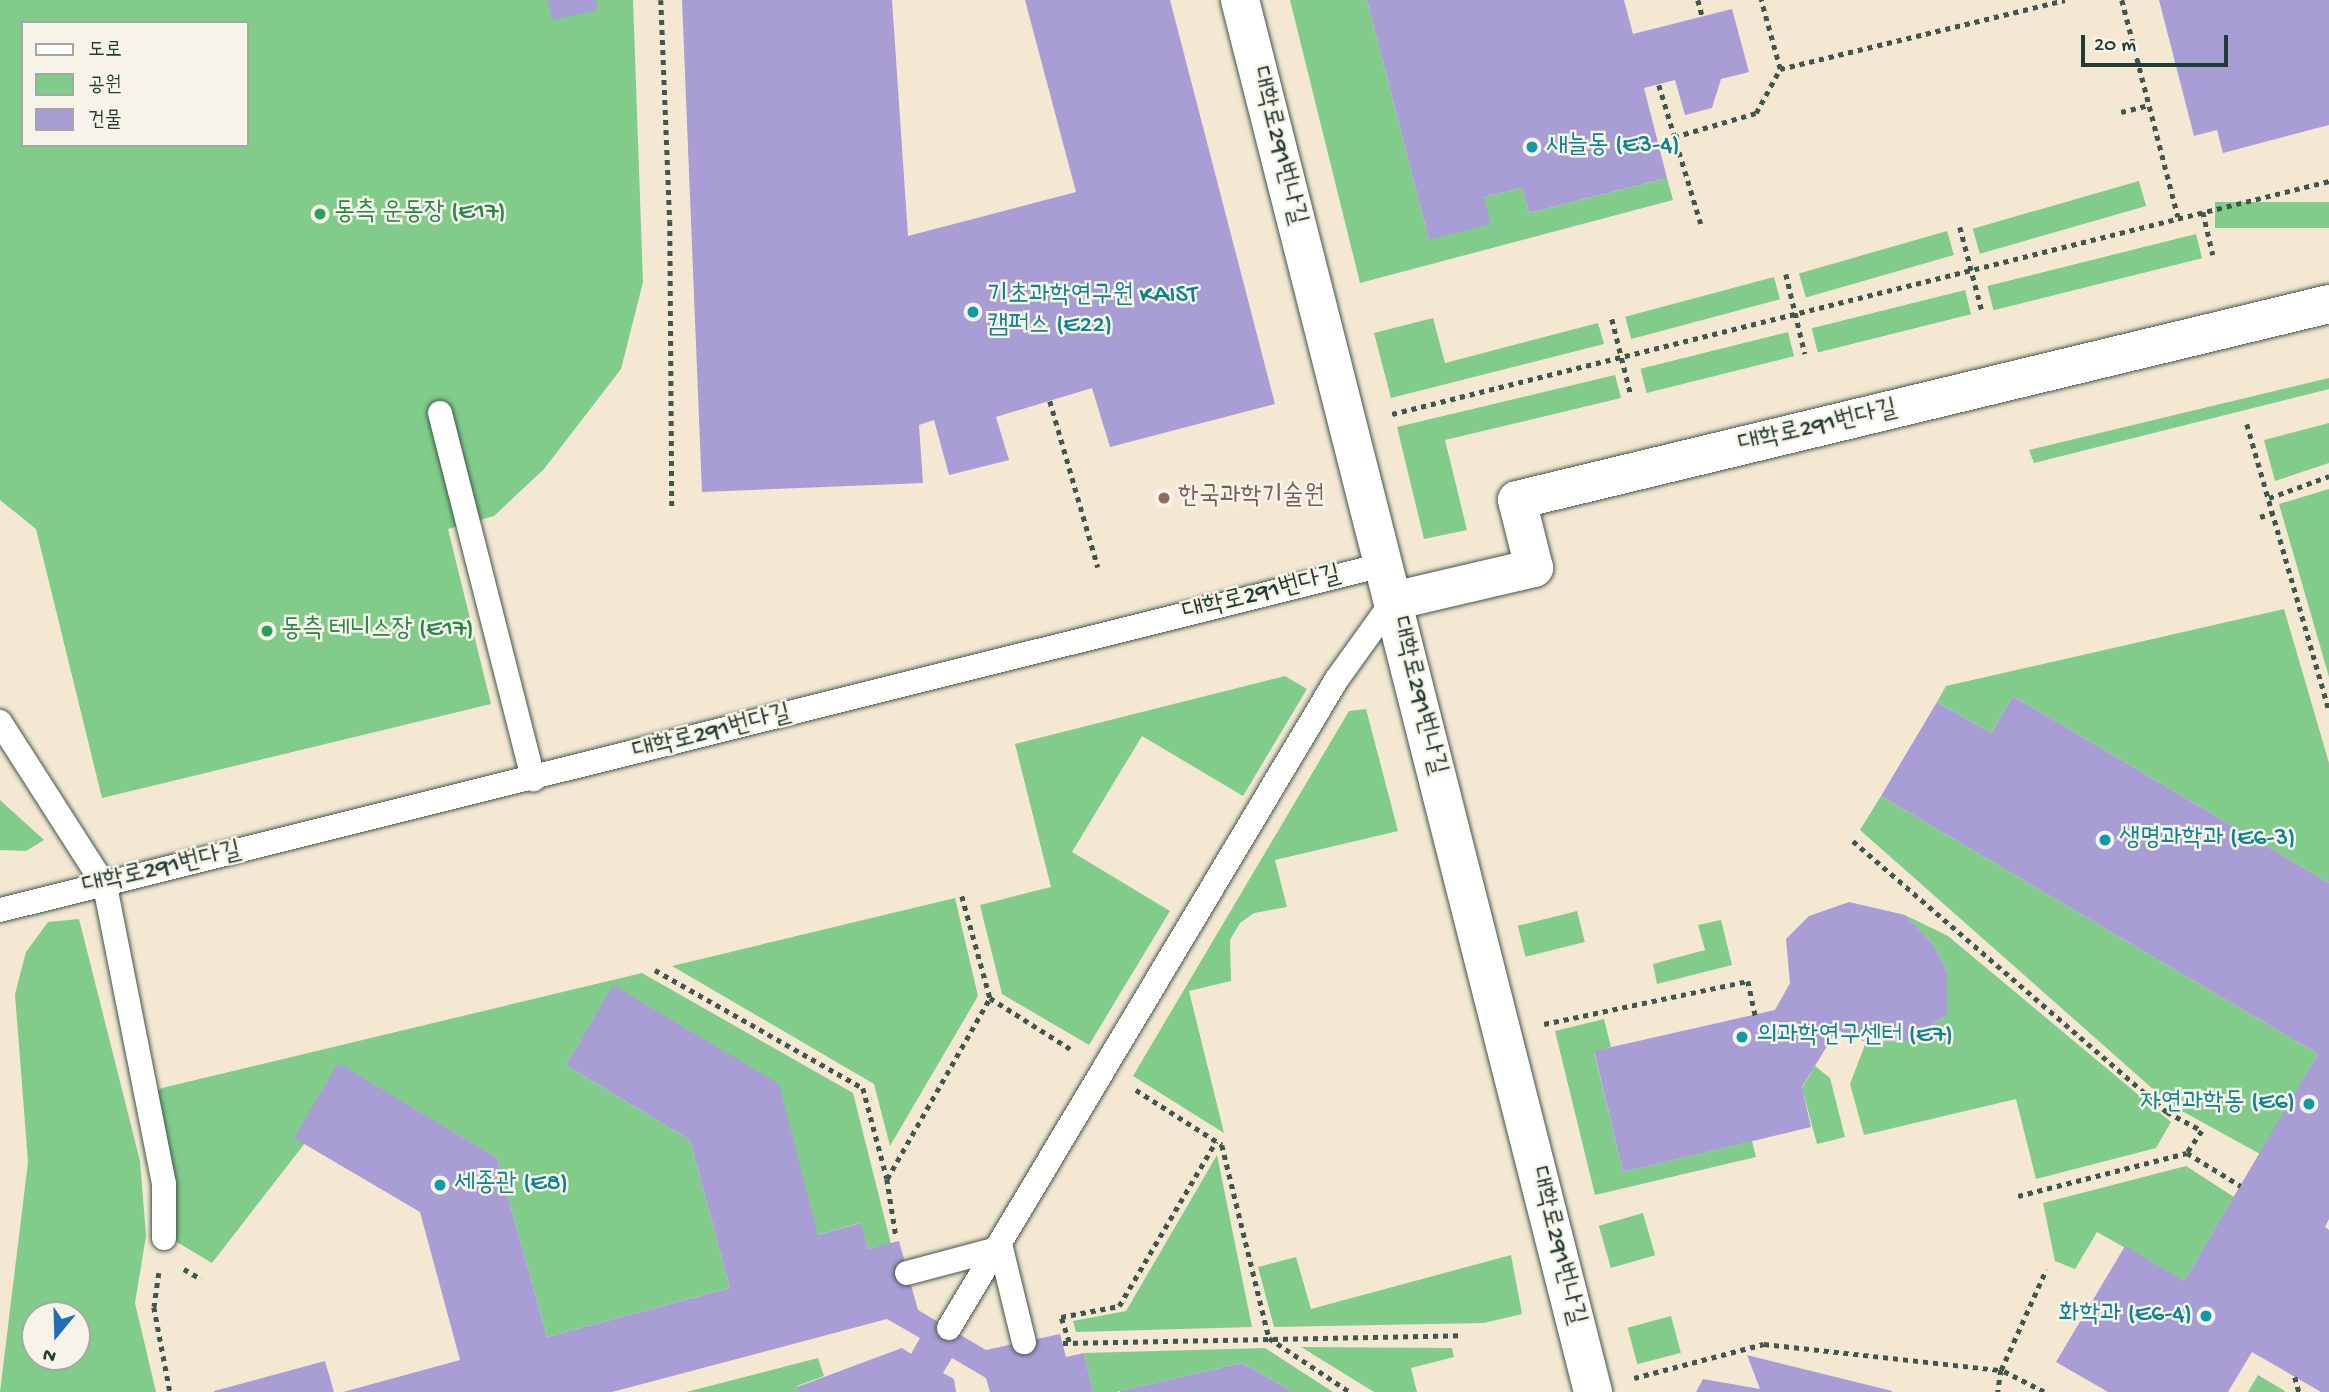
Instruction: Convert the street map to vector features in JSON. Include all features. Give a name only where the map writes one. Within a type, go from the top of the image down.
[{"type":"street","name":"대학로291번나길","points":[[1240,0],[1383,565],[1608,1387]]},
{"type":"street","name":"대학로291번다길","points":[[1393,601],[1534,568],[1517,500],[2329,304]]},
{"type":"lane","points":[[440,413],[533,779]]},
{"type":"lane","name":"대학로291번다길","points":[[0,910],[40,897],[105,886],[1383,565]]},
{"type":"lane","points":[[949,1328],[1001,1248],[1337,679],[1393,601]]},
{"type":"lane","points":[[0,722],[105,886],[164,1184],[164,1238]]},
{"type":"lane","points":[[907,1273],[1001,1248]]},
{"type":"lane","points":[[1001,1248],[1024,1342]]},
{"type":"path","points":[[661,0],[670,221],[672,507]]},
{"type":"path","points":[[1698,0],[1702,15]]},
{"type":"path","points":[[1674,137],[1756,113],[1780,69],[1761,0]]},
{"type":"path","points":[[1780,69],[2065,0]]},
{"type":"path","points":[[2122,0],[2178,217]]},
{"type":"path","points":[[1659,85],[1701,224]]},
{"type":"path","points":[[2121,112],[2149,105]]},
{"type":"path","points":[[1381,417],[2329,181]]},
{"type":"path","points":[[2203,212],[2213,255]]},
{"type":"path","points":[[1960,228],[1982,311]]},
{"type":"path","points":[[1786,274],[1805,354]]},
{"type":"path","points":[[1612,319],[1631,396]]},
{"type":"path","points":[[1050,401],[1098,567]]},
{"type":"path","points":[[2248,424],[2329,710]]},
{"type":"path","points":[[2269,498],[2329,476]]},
{"type":"path","points":[[2260,517],[2273,513]]},
{"type":"path","points":[[1853,841],[2167,1112],[2202,1131],[2187,1153],[2018,1196]]},
{"type":"path","points":[[962,896],[990,998],[1082,1056]]},
{"type":"path","points":[[656,970],[863,1088],[887,1178],[896,1237]]},
{"type":"path","points":[[1533,1026],[1748,981],[1755,1015]]},
{"type":"path","points":[[887,1178],[990,998]]},
{"type":"path","points":[[1127,1085],[1222,1145],[1269,1338],[1350,1392]]},
{"type":"path","points":[[1216,1141],[1119,1306],[1061,1317],[1066,1342],[1463,1335]]},
{"type":"path","points":[[2187,1153],[2241,1186]]},
{"type":"path","points":[[164,1238],[154,1307],[170,1392]]},
{"type":"path","points":[[1998,1392],[2001,1370],[2046,1270]]},
{"type":"path","points":[[1608,1387],[1764,1345],[2001,1370],[2044,1392]]},
{"type":"path","points":[[2295,1377],[2299,1392]]},
{"type":"green space","name":"동측 운동장 (E17)","points":[[0,0],[633,0],[643,282],[621,369],[544,469],[494,516],[448,529],[491,704],[102,798],[36,529],[0,500]]},
{"type":"green space","points":[[1290,0],[1367,0],[1429,240],[1484,197],[1522,188],[1529,213],[1667,178],[1673,200],[1360,283]]},
{"type":"green space","points":[[2139,181],[2146,206],[1980,254],[1973,229]]},
{"type":"green space","points":[[2215,202],[2329,202],[2329,228],[2215,228]]},
{"type":"green space","points":[[1947,231],[1954,255],[1806,297],[1799,273]]},
{"type":"green space","points":[[2196,234],[2202,258],[1993,310],[1987,286]]},
{"type":"green space","points":[[1774,277],[1780,299],[1631,339],[1625,317]]},
{"type":"green space","points":[[1965,290],[1971,314],[1818,352],[1812,328]]},
{"type":"green space","points":[[1433,318],[1445,363],[1598,323],[1604,344],[1391,398],[1374,333]]},
{"type":"green space","points":[[1788,332],[1794,356],[1647,393],[1641,369]]},
{"type":"green space","points":[[1615,375],[1621,398],[1445,440],[1467,530],[1424,539],[1397,427]]},
{"type":"green space","points":[[2329,378],[2329,389],[2034,463],[2029,450]]},
{"type":"green space","points":[[2329,423],[2329,463],[2275,481],[2264,440]]},
{"type":"green space","points":[[2329,489],[2329,677],[2279,504]]},
{"type":"green space","points":[[2284,609],[2329,763],[2329,883],[2013,696],[1991,733],[1937,702],[1946,686]]},
{"type":"green space","points":[[1285,676],[1307,689],[1243,796],[1142,736],[1072,852],[1170,911],[1089,1045],[1002,994],[980,905],[1051,887],[1015,744]]},
{"type":"green space","points":[[1366,709],[1398,831],[1275,860],[1287,907],[1254,913],[1240,923],[1230,940],[1231,981],[1189,991],[1224,1133],[1133,1076],[1349,711]]},
{"type":"green space","points":[[1881,796],[2318,1054],[2260,1154],[2171,1105],[1860,830]]},
{"type":"green space","points":[[0,800],[44,840],[26,851],[0,850]]},
{"type":"green space","points":[[955,898],[978,996],[890,1146],[874,1084],[672,966]]},
{"type":"green space","points":[[1577,911],[1585,942],[1526,957],[1518,926]]},
{"type":"green space","points":[[1905,915],[1948,936],[2171,1122],[2156,1148],[2036,1179],[2016,1099],[1864,1135],[1850,1084],[1866,1042],[1908,1041],[1947,1015],[1947,971],[1932,943]]},
{"type":"green space","points":[[79,919],[140,1161],[146,1236],[135,1303],[156,1392],[0,1392],[28,1162],[15,994],[26,952],[48,922]]},
{"type":"green space","points":[[1721,920],[1732,965],[1657,984],[1653,964],[1705,950],[1698,925]]},
{"type":"green space","points":[[642,973],[853,1093],[891,1244],[868,1249],[860,1223],[818,1235],[613,986],[566,1065],[690,1140],[730,1288],[547,1337],[497,1158],[338,1064],[305,1143],[212,1263],[175,1241],[155,1092],[162,1088]]},
{"type":"green space","points":[[1604,1019],[1611,1047],[1594,1052],[1623,1172],[1752,1141],[1756,1157],[1595,1195],[1555,1031]]},
{"type":"green space","points":[[1815,1066],[1830,1078],[1845,1137],[1817,1144],[1802,1088]]},
{"type":"green space","points":[[1217,1155],[1252,1327],[1076,1332],[1073,1321],[1126,1311]]},
{"type":"green space","points":[[2186,1166],[2234,1197],[2184,1281],[2097,1232],[2075,1269],[2055,1261],[2043,1203]]},
{"type":"green space","points":[[1643,1213],[1655,1255],[1611,1268],[1599,1226]]},
{"type":"green space","points":[[1511,1255],[1522,1314],[1484,1323],[1274,1327],[1258,1267],[1296,1257],[1311,1309]]},
{"type":"green space","points":[[1671,1316],[1681,1353],[1637,1364],[1628,1328]]},
{"type":"green space","points":[[1301,1347],[1452,1348],[1454,1357],[1411,1368],[1417,1392],[1374,1392]]},
{"type":"green space","points":[[1265,1348],[1333,1392],[1293,1392],[1242,1363],[1116,1392],[1093,1392],[1084,1353]]},
{"type":"green space","points":[[818,1358],[824,1376],[797,1386],[799,1392],[686,1392]]},
{"type":"green space","points":[[2258,1375],[2285,1391],[2285,1392],[2248,1392]]},
{"type":"building","points":[[547,0],[596,0],[598,10],[552,20]]},
{"type":"building","name":"기초과학연구원 KAIST 캠퍼스 (E22)","points":[[682,0],[892,0],[908,236],[1076,192],[1025,0],[1170,0],[1275,404],[1110,447],[1092,388],[996,417],[1009,460],[949,475],[934,420],[919,425],[923,483],[702,492]]},
{"type":"building","name":"새늘동 (E3-4)","points":[[1367,0],[1624,0],[1633,34],[1732,9],[1749,72],[1721,79],[1712,108],[1685,115],[1675,80],[1644,88],[1667,178],[1529,213],[1522,188],[1484,197],[1491,224],[1429,240]]},
{"type":"building","points":[[2159,0],[2329,0],[2329,125],[2223,153],[2217,130],[2194,136]]},
{"type":"building","name":"생명과학과 (E6-3)","points":[[2013,696],[2329,883],[2329,1219],[2325,1227],[2329,1230],[2329,1392],[2321,1392],[2252,1352],[2228,1392],[2108,1392],[2056,1362],[2125,1246],[2184,1281],[2318,1054],[1881,796],[1937,702],[1991,733]]},
{"type":"building","name":"의과학연구센터 (E7)","points":[[1849,902],[1905,915],[1932,943],[1947,971],[1947,1015],[1908,1041],[1866,1042],[1837,1030],[1802,1087],[1811,1127],[1623,1172],[1594,1051],[1775,1010],[1790,983],[1786,939],[1809,916]]},
{"type":"building","name":"세종관 (E8)","points":[[613,985],[779,1084],[818,1235],[861,1223],[868,1249],[899,1241],[918,1310],[986,1350],[1060,1334],[1066,1357],[1084,1353],[1093,1392],[990,1392],[986,1378],[952,1358],[943,1373],[954,1379],[956,1392],[799,1392],[797,1387],[902,1348],[911,1354],[920,1338],[887,1319],[612,1392],[343,1392],[460,1360],[420,1212],[294,1138],[338,1063],[497,1158],[547,1337],[730,1288],[690,1140],[566,1065]]},
{"type":"building","points":[[1747,1355],[1892,1392],[1696,1392],[1703,1379],[1760,1389]]},
{"type":"building","points":[[325,1361],[334,1392],[214,1392],[214,1391]]},
{"type":"building","points":[[1242,1363],[1293,1392],[1120,1392],[1120,1391]]},
{"type":"place","name":"새늘동 (E3-4)","points":[[1532,147]]},
{"type":"place","name":"동측 운동장 (E17)","points":[[320,214]]},
{"type":"place","name":"기초과학연구원 KAIST 캠퍼스 (E22)","points":[[973,312]]},
{"type":"place","name":"한국과학기술원","points":[[1164,498]]},
{"type":"place","name":"동측 테니스장 (E17)","points":[[267,631]]},
{"type":"place","name":"생명과학과 (E6-3)","points":[[2105,840]]},
{"type":"place","name":"의과학연구센터 (E7)","points":[[1742,1037]]},
{"type":"place","name":"자연과학동 (E6)","points":[[2309,1104]]},
{"type":"place","name":"세종관 (E8)","points":[[440,1185]]},
{"type":"place","name":"화학과 (E6-4)","points":[[2206,1316]]}]
